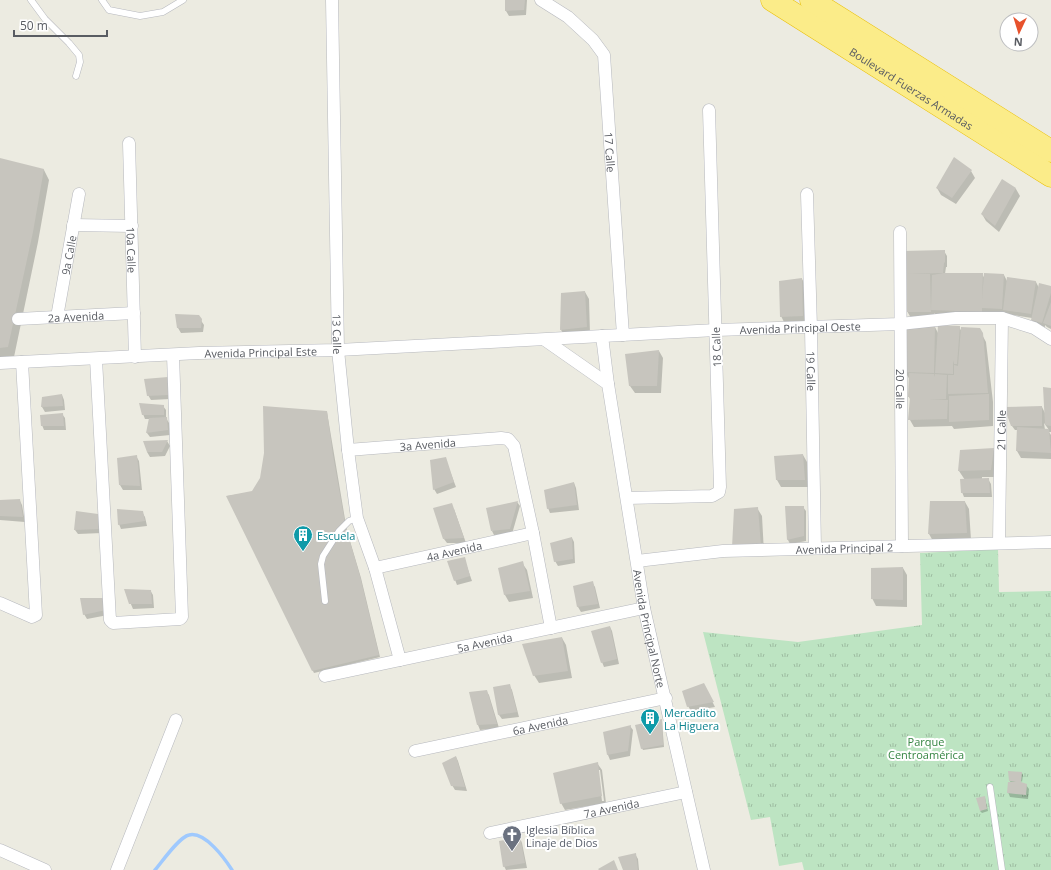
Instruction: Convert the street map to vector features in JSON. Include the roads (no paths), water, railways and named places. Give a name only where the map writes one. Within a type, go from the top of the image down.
[{"type":"highway","name":"Boulevard Fuerzas Armadas","points":[[772,0],[1051,176]]},
{"type":"highway","name":"Boulevard Fuerzas Armadas","points":[[811,0],[1051,151]]},
{"type":"street","name":"13 Calle","points":[[332,0],[338,350],[348,450],[357,518],[375,568],[400,660]]},
{"type":"street","name":"17 Calle","points":[[541,0],[568,17],[593,40],[604,55],[623,335]]},
{"type":"street","name":"18 Calle","points":[[627,498],[712,496],[719,492],[716,330],[709,110]]},
{"type":"street","name":"10a Calle","points":[[129,143],[135,357]]},
{"type":"street","name":"9a Calle","points":[[57,317],[79,194]]},
{"type":"street","name":"19 Calle","points":[[807,194],[815,548]]},
{"type":"street","points":[[73,225],[132,226]]},
{"type":"street","name":"20 Calle","points":[[900,232],[902,546]]},
{"type":"street","name":"2a Avenida","points":[[18,319],[134,313]]},
{"type":"street","name":"Avenida Principal Oeste","points":[[545,340],[716,330],[900,324],[956,318],[1002,318],[1034,328],[1051,339]]},
{"type":"street","name":"21 Calle","points":[[999,543],[1002,318]]},
{"type":"street","name":"Avenida Principal Norte","points":[[602,336],[608,384],[638,561],[644,608],[666,698],[704,870]]},
{"type":"street","name":"Avenida Principal Este","points":[[0,364],[199,353],[338,350],[545,340]]},
{"type":"street","points":[[545,340],[608,384]]},
{"type":"street","points":[[96,359],[110,620],[113,623],[180,619],[182,617],[173,355]]},
{"type":"street","points":[[0,603],[32,617],[36,615],[22,362]]},
{"type":"street","name":"3a Avenida","points":[[348,450],[501,438],[508,439],[514,446],[533,533]]},
{"type":"street","points":[[533,533],[551,628]]},
{"type":"street","name":"4a Avenida","points":[[375,568],[533,533]]},
{"type":"street","name":"Avenida Principal 2","points":[[638,561],[723,551],[1051,542]]},
{"type":"street","name":"5a Avenida","points":[[325,676],[644,608]]},
{"type":"street","name":"6a Avenida","points":[[415,751],[666,698]]},
{"type":"street","points":[[117,870],[176,720]]},
{"type":"street","name":"7a Avenida","points":[[490,833],[686,792]]},
{"type":"street","points":[[0,850],[45,870]]},
{"type":"lane","points":[[31,0],[79,55],[80,62],[76,76]]},
{"type":"lane","points":[[102,0],[109,10],[140,16],[163,12],[183,0]]},
{"type":"lane","points":[[325,601],[321,564],[323,556],[339,532],[349,521],[357,518]]},
{"type":"lane","points":[[990,787],[1002,870]]},
{"type":"waterway","points":[[155,870],[180,840],[189,835],[195,835],[208,841],[225,859],[232,870]]},
{"type":"place","name":"Escuela","points":[[303,552]]},
{"type":"place","name":"Mercadito La Higuera","points":[[650,735]]},
{"type":"place","name":"Iglesia Bíblica Linaje de Dios","points":[[512,852]]},
{"type":"park label","name":"Parque Centroamérica","points":[[926,747]]}]
